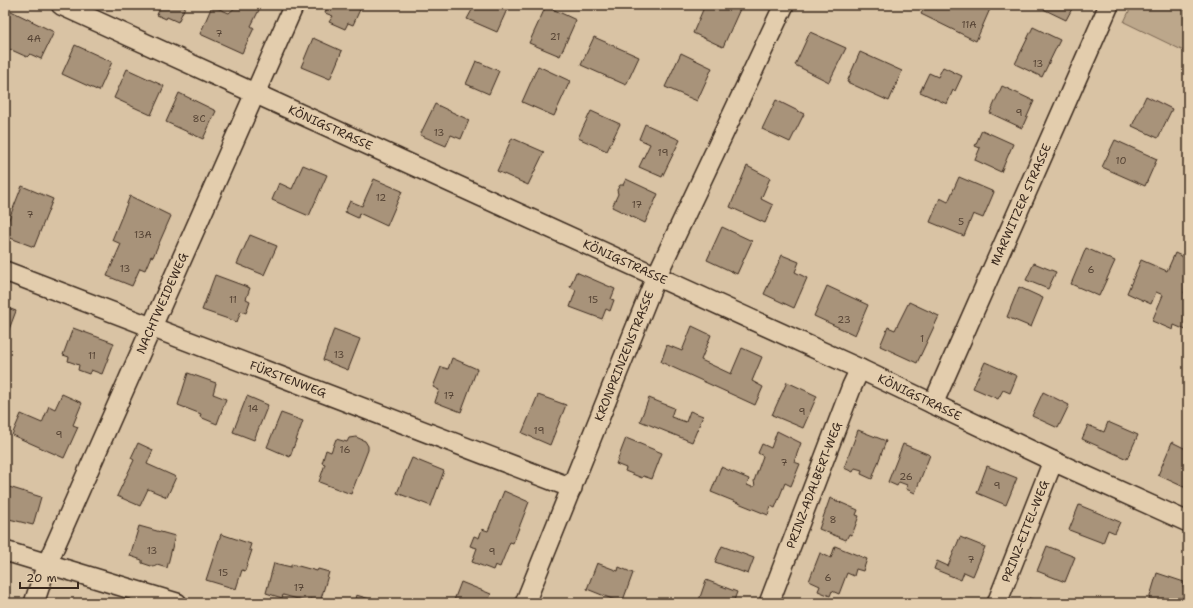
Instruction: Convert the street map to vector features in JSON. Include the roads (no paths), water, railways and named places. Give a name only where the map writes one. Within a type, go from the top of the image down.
[{"type":"street","name":"KÖNIGSTRASSE","points":[[61,5],[860,369],[1053,461],[1188,522]]},
{"type":"street","name":"NACHTWEIDEWEG","points":[[34,603],[47,564],[294,5]]},
{"type":"street","name":"KRONPRINZENSTRASSE","points":[[525,603],[656,277],[784,5]]},
{"type":"street","name":"MARWITZER STRASSE","points":[[933,404],[1109,5]]},
{"type":"street","name":"FÜRSTENWEG","points":[[5,271],[572,488]]},
{"type":"street","name":"PRINZ-ADALBERT-WEG","points":[[769,603],[852,386],[860,369]]},
{"type":"street","name":"PRINZ-EITEL-WEG","points":[[997,603],[1053,461]]},
{"type":"street","points":[[5,551],[177,603]]}]
